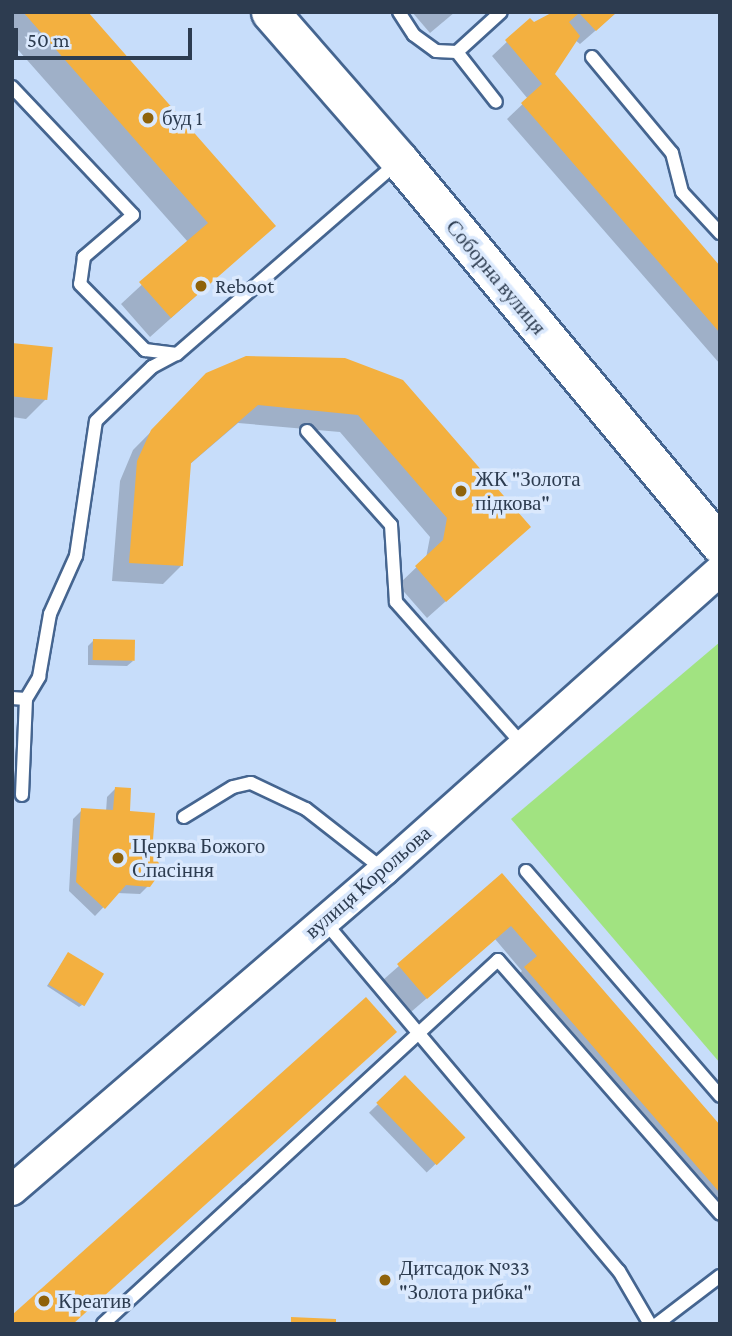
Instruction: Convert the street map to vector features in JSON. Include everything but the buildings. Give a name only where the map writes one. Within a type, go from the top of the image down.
[{"type":"main road","name":"Соборна вулиця","points":[[270,12],[400,160],[720,545]]},
{"type":"street","name":"вулиця Корольова","points":[[12,1190],[384,870],[720,571]]},
{"type":"lane","points":[[399,12],[414,35],[436,51],[457,52],[501,12]]},
{"type":"lane","points":[[457,52],[496,102]]},
{"type":"lane","points":[[592,57],[672,153],[682,192],[720,233]]},
{"type":"lane","points":[[12,87],[133,215],[84,257],[80,285],[145,350],[177,354]]},
{"type":"lane","points":[[22,795],[19,699],[39,677],[50,614],[76,556],[96,421],[152,367],[177,354],[400,160]]},
{"type":"lane","points":[[307,431],[391,525],[396,602],[523,745]]},
{"type":"lane","points":[[184,817],[233,787],[251,783],[306,809],[384,870]]},
{"type":"lane","points":[[526,871],[720,1096]]},
{"type":"lane","points":[[324,920],[619,1271],[650,1324]]},
{"type":"lane","points":[[103,1324],[498,960],[720,1214]]},
{"type":"lane","points":[[657,1324],[720,1276]]},
{"type":"green space","points":[[720,642],[720,1063],[511,819]]},
{"type":"place","name":"буд 1","points":[[148,118]]},
{"type":"place","name":"Reboot","points":[[201,286]]},
{"type":"place","name":"ЖК \"Золота підкова\"","points":[[461,491]]},
{"type":"place","name":"Церква Божого Спасіння","points":[[118,858]]},
{"type":"place","name":"Дитсадок №33 \"Золота рибка\"","points":[[385,1280]]},
{"type":"place","name":"Креатив","points":[[44,1301]]}]
